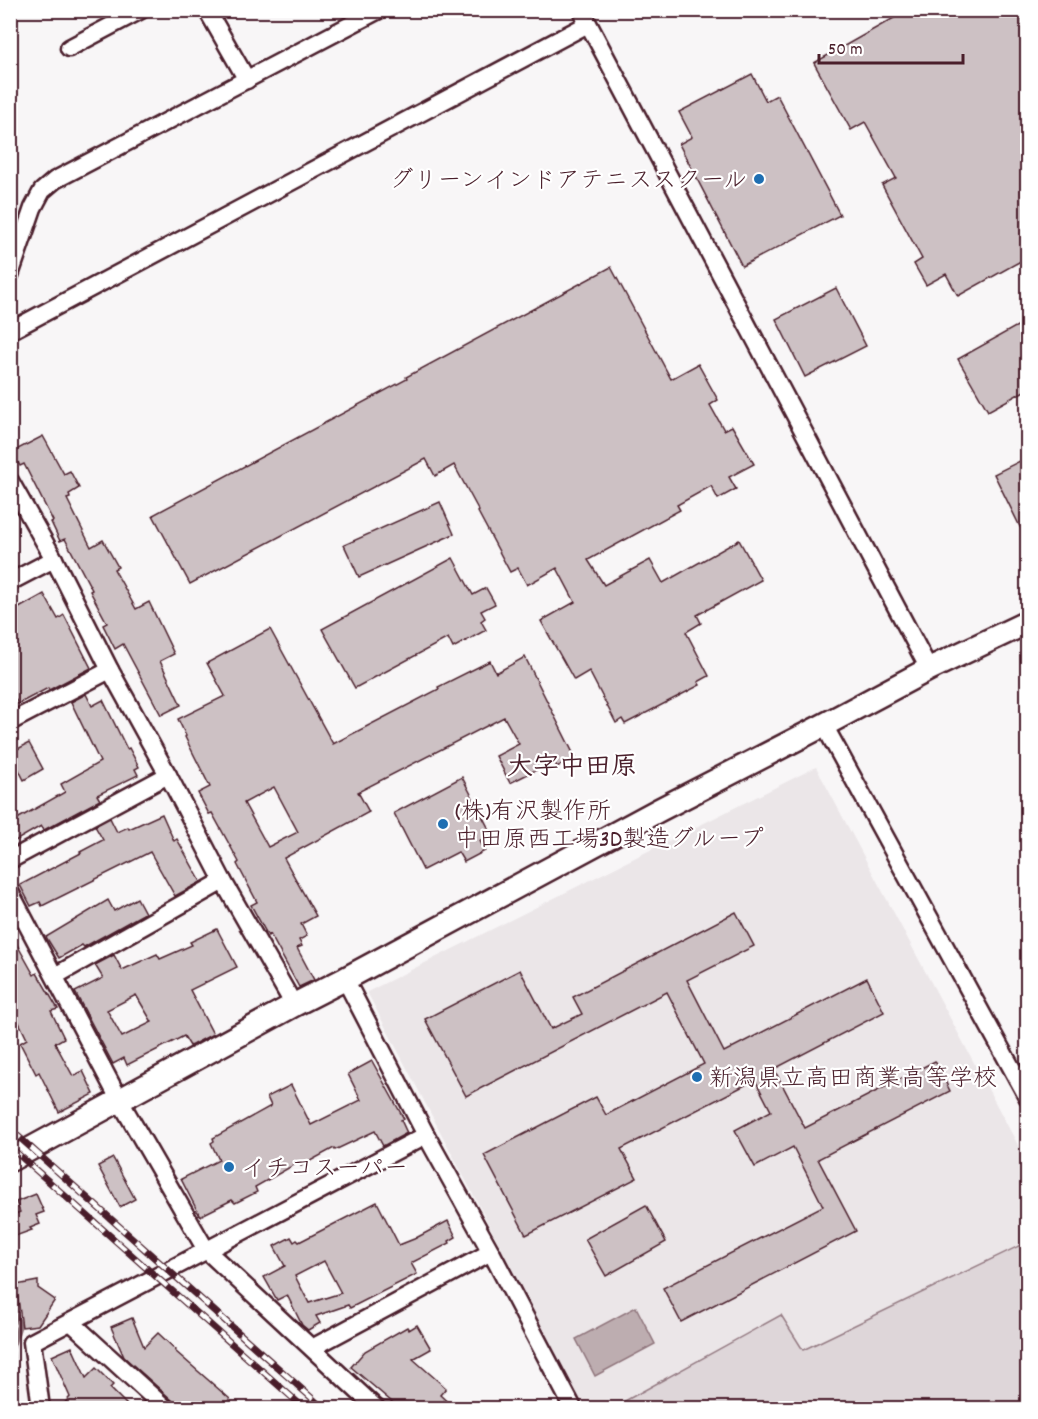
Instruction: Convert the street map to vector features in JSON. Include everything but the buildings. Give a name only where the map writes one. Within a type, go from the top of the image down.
[{"type":"street","points":[[69,48],[141,10]]},
{"type":"street","points":[[207,10],[247,80]]},
{"type":"street","points":[[10,276],[33,208],[42,191],[55,180],[379,10]]},
{"type":"street","points":[[10,331],[584,17],[929,669]]},
{"type":"street","points":[[10,481],[54,559],[110,670],[223,881],[294,1005]]},
{"type":"street","points":[[10,582],[54,559]]},
{"type":"street","points":[[10,1160],[659,810],[929,669],[1028,622]]},
{"type":"street","points":[[10,722],[110,670]]},
{"type":"street","points":[[824,725],[1028,1098]]},
{"type":"street","points":[[10,861],[168,775]]},
{"type":"street","points":[[55,976],[223,881]]},
{"type":"street","points":[[10,892],[120,1101],[206,1250],[376,1408]]},
{"type":"street","points":[[345,979],[426,1136],[491,1252],[573,1408]]},
{"type":"street","points":[[41,1408],[32,1342],[426,1136]]},
{"type":"street","points":[[312,1348],[491,1252]]},
{"type":"street","points":[[71,1322],[165,1408]]},
{"type":"shaded area","name":"新潟県立高田商業高等学校","points":[[816,767],[1027,1162],[1027,1408],[585,1408],[367,992]]},
{"type":"shaded area","points":[[1027,1242],[1027,1408],[614,1407],[781,1315],[803,1350]]},
{"type":"shaded area","points":[[636,1307],[655,1344],[595,1376],[576,1339]]},
{"type":"waterway","points":[[10,1302],[19,1325],[11,1349],[15,1408]]},
{"type":"railway","points":[[10,1129],[323,1408]]},
{"type":"railway","points":[[10,1147],[304,1408]]},
{"type":"place","name":"グリーンインドアテニススクール","points":[[759,179]]},
{"type":"place","name":"(株)有沢製作所 中田原西工場3D製造グループ","points":[[443,824]]},
{"type":"place","name":"新潟県立高田商業高等学校","points":[[697,1077]]},
{"type":"place","name":"イチコスーパー","points":[[229,1167]]},
{"type":"district","name":"大字中田原","points":[[572,765]]}]
